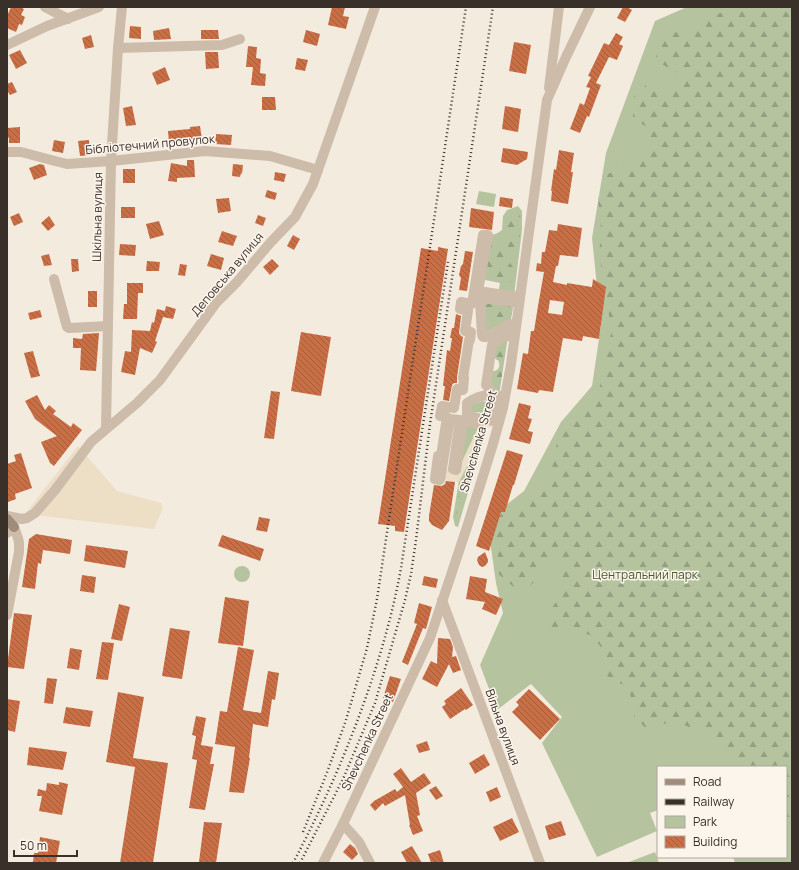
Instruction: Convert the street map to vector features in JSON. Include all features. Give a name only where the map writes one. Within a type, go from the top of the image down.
[{"type":"street","points":[[45,7],[68,19]]},
{"type":"street","points":[[7,44],[47,26],[99,7]]},
{"type":"street","name":"Шкільна вулиця","points":[[106,428],[111,161],[122,7]]},
{"type":"street","name":"Деповська вулиця","points":[[7,518],[22,519],[35,513],[55,490],[91,442],[137,403],[160,380],[216,303],[237,282],[270,243],[295,217],[313,184],[375,7]]},
{"type":"street","points":[[547,100],[559,7]]},
{"type":"street","name":"Shevchenka Street","points":[[322,863],[343,824],[430,638],[494,444],[503,408],[516,331],[547,100],[590,7]]},
{"type":"street","points":[[118,48],[222,45],[240,39]]},
{"type":"street","name":"Бібліотечний провулок","points":[[7,152],[21,152],[67,164],[111,161],[186,152],[217,151],[270,156],[318,170]]},
{"type":"street","points":[[483,235],[488,235],[478,291],[514,296],[514,302],[481,298],[482,335],[486,337],[510,324],[508,336],[503,337],[492,345],[486,385],[494,394],[499,396],[494,421],[492,421],[494,403],[490,395],[471,400],[467,403],[467,415],[478,418],[480,424],[463,421],[456,470],[453,470],[460,420],[450,419],[440,480],[435,479],[438,456],[441,456],[447,417],[440,416],[442,406],[454,408],[457,389],[463,390],[463,378],[471,332],[465,331],[468,310],[460,309],[461,302],[472,304],[483,235]]},
{"type":"street","points":[[54,280],[66,327],[108,326]]},
{"type":"street","points":[[7,518],[10,530],[18,538],[19,543],[19,552],[7,616]]},
{"type":"street","name":"Вільна вулиця","points":[[442,600],[540,863]]},
{"type":"street","points":[[343,824],[359,842],[370,863]]},
{"type":"green space","name":"Центральний парк","points":[[687,7],[792,7],[792,863],[735,863],[733,858],[787,858],[787,766],[657,766],[657,810],[650,813],[657,831],[597,857],[542,743],[562,717],[531,684],[497,710],[480,665],[503,613],[496,583],[487,520],[524,491],[561,422],[592,386],[601,325],[592,238],[606,153],[655,21]]},
{"type":"green space","name":"Центральний парк","points":[[732,7],[792,7],[792,414],[788,434],[792,438],[792,829],[787,825],[787,766],[734,766],[731,754],[724,746],[695,730],[676,723],[645,727],[635,719],[629,688],[607,676],[602,648],[590,635],[547,626],[548,613],[564,590],[560,564],[553,557],[542,561],[539,577],[528,588],[519,590],[494,570],[498,556],[497,548],[490,541],[497,517],[505,512],[526,504],[550,487],[554,479],[552,462],[560,431],[580,412],[600,386],[611,334],[606,287],[599,257],[601,229],[598,199],[608,174],[627,165],[641,161],[648,151],[647,127],[633,119],[634,96],[647,84],[671,93],[687,78],[656,61],[656,44],[664,31],[685,33],[702,22]]},
{"type":"green space","points":[[479,191],[496,194],[494,207],[476,204]]},
{"type":"green space","points":[[518,206],[522,211],[522,230],[514,296],[498,294],[500,283],[480,279],[488,235],[495,234],[502,230],[503,216],[507,210]]},
{"type":"green space","points":[[515,208],[518,209],[520,213],[521,225],[520,239],[516,256],[512,258],[510,263],[515,274],[513,281],[508,284],[507,288],[513,293],[501,290],[503,280],[484,277],[491,239],[493,247],[499,248],[506,256],[510,240],[504,225],[504,218],[509,211]]},
{"type":"green space","points":[[481,298],[514,302],[510,325],[486,337]]},
{"type":"green space","points":[[487,302],[511,305],[506,323],[498,326],[496,314],[486,313],[485,304]]},
{"type":"green space","points":[[508,336],[499,396],[494,394],[488,371],[499,368],[498,361],[494,357],[492,345]]},
{"type":"green space","points":[[482,401],[487,402],[490,407],[489,419],[483,419],[482,414],[479,412],[471,412],[471,405]]},
{"type":"green space","points":[[463,421],[480,424],[458,470]]},
{"type":"green space","points":[[487,427],[458,527],[455,526],[453,517],[459,480]]},
{"type":"green space","points":[[471,461],[475,461],[460,513],[457,514],[456,511],[459,491],[463,475]]},
{"type":"green space","points":[[242,566],[248,568],[250,574],[248,580],[242,582],[236,580],[234,574],[236,568]]},
{"type":"green space","points":[[655,852],[659,863],[629,863]]},
{"type":"shaded area","points":[[480,421],[495,421],[491,428],[487,427],[459,482],[440,480],[442,468],[458,470],[480,424]]},
{"type":"shaded area","points":[[78,446],[117,491],[161,503],[163,508],[154,529],[25,514]]},
{"type":"building","points":[[11,7],[20,7],[24,9],[21,15],[25,17],[22,25],[19,24],[16,32],[7,28],[7,16]]},
{"type":"building","points":[[332,7],[345,7],[343,16],[349,17],[346,29],[328,25]]},
{"type":"building","points":[[623,7],[627,7],[632,10],[625,22],[617,18]]},
{"type":"building","points":[[130,26],[141,27],[141,39],[129,38]]},
{"type":"building","points":[[169,28],[171,39],[154,40],[153,31]]},
{"type":"building","points":[[201,30],[218,30],[219,39],[201,39]]},
{"type":"building","points":[[306,30],[320,34],[317,46],[303,42]]},
{"type":"building","points":[[616,33],[623,37],[619,44],[623,46],[617,60],[609,57],[596,83],[601,85],[589,117],[587,116],[580,133],[570,129],[580,103],[584,105],[590,88],[586,87],[591,77],[588,76],[604,43],[609,45]]},
{"type":"building","points":[[91,35],[94,47],[85,49],[82,38]]},
{"type":"building","points":[[514,42],[531,45],[526,74],[509,71]]},
{"type":"building","points":[[248,46],[257,47],[256,58],[261,59],[260,73],[266,74],[265,86],[251,85],[253,67],[246,67]]},
{"type":"building","points":[[20,50],[27,63],[16,69],[9,55]]},
{"type":"building","points":[[205,52],[218,52],[219,68],[206,69]]},
{"type":"building","points":[[297,58],[308,60],[305,71],[295,69]]},
{"type":"building","points":[[165,67],[170,80],[157,85],[152,73]]},
{"type":"building","points":[[12,82],[17,92],[10,95],[7,90],[7,84]]},
{"type":"building","points":[[262,97],[275,97],[276,110],[262,110]]},
{"type":"building","points":[[132,106],[136,125],[126,126],[123,108]]},
{"type":"building","points":[[505,106],[521,109],[518,132],[502,129]]},
{"type":"building","points":[[200,126],[202,140],[169,143],[168,131],[190,129],[190,127]]},
{"type":"building","points":[[20,127],[20,143],[9,143],[7,128]]},
{"type":"building","points":[[216,134],[232,135],[231,145],[215,144]]},
{"type":"building","points":[[54,140],[65,142],[63,153],[52,151]]},
{"type":"building","points":[[89,140],[90,155],[80,156],[78,141]]},
{"type":"building","points":[[503,148],[528,152],[527,159],[517,165],[501,162]]},
{"type":"building","points":[[559,150],[574,153],[571,172],[573,172],[568,204],[551,201],[554,169],[556,170]]},
{"type":"building","points":[[187,160],[194,160],[195,177],[177,178],[177,182],[168,181],[171,163],[187,166]]},
{"type":"building","points":[[40,164],[44,165],[47,175],[34,180],[29,168]]},
{"type":"building","points":[[233,164],[243,165],[242,174],[241,173],[240,177],[232,176]]},
{"type":"building","points":[[123,169],[135,169],[135,183],[123,183]]},
{"type":"building","points":[[275,172],[286,174],[284,182],[274,180]]},
{"type":"building","points":[[267,190],[277,193],[275,200],[265,197]]},
{"type":"building","points":[[500,197],[513,199],[512,208],[499,206]]},
{"type":"building","points":[[229,198],[231,211],[218,213],[216,199]]},
{"type":"building","points":[[121,207],[135,207],[135,218],[121,218]]},
{"type":"building","points":[[471,208],[494,212],[492,230],[469,227]]},
{"type":"building","points":[[19,213],[23,222],[14,226],[10,217]]},
{"type":"building","points":[[258,215],[266,218],[263,226],[255,223]]},
{"type":"building","points":[[49,216],[55,225],[48,231],[41,223]]},
{"type":"building","points":[[159,221],[164,235],[150,239],[146,224]]},
{"type":"building","points":[[558,224],[582,228],[578,257],[560,255],[553,282],[592,287],[593,279],[606,287],[599,339],[583,336],[582,341],[563,338],[553,392],[539,390],[538,393],[517,389],[523,353],[528,354],[531,331],[534,331],[544,272],[536,271],[537,263],[541,264],[542,252],[545,252],[549,230],[557,231]],"holes":[[[550,300],[564,302],[562,315],[548,313]]]},
{"type":"building","points":[[222,231],[237,236],[233,246],[218,242]]},
{"type":"building","points":[[293,235],[300,239],[294,250],[287,246]]},
{"type":"building","points":[[120,244],[136,245],[135,256],[119,255]]},
{"type":"building","points":[[438,247],[448,249],[404,532],[395,531],[395,526],[378,524],[421,248],[438,251]]},
{"type":"building","points":[[465,251],[473,252],[467,291],[459,290],[461,278],[459,275],[463,264]]},
{"type":"building","points":[[49,254],[52,265],[44,266],[41,256]]},
{"type":"building","points":[[211,254],[224,258],[221,270],[207,266]]},
{"type":"building","points":[[71,259],[78,259],[79,271],[72,272]]},
{"type":"building","points":[[272,259],[279,266],[270,275],[263,267]]},
{"type":"building","points":[[147,261],[160,262],[159,271],[146,271]]},
{"type":"building","points":[[180,264],[187,265],[185,276],[178,275]]},
{"type":"building","points":[[127,283],[143,283],[143,293],[138,293],[137,319],[123,319],[124,304],[127,304]]},
{"type":"building","points":[[88,291],[97,291],[97,307],[88,307]]},
{"type":"building","points":[[166,306],[176,309],[173,319],[163,317],[155,341],[157,342],[152,353],[140,348],[135,375],[121,372],[125,351],[131,352],[132,330],[150,331],[152,322],[154,323],[157,309],[165,311]]},
{"type":"building","points":[[40,310],[42,317],[30,320],[28,313]]},
{"type":"building","points":[[456,314],[461,316],[459,333],[463,337],[457,383],[452,385],[449,401],[443,400],[445,386],[443,386],[447,350],[450,351],[452,338],[450,338],[452,328],[454,328]]},
{"type":"building","points":[[301,332],[331,337],[321,396],[291,391]]},
{"type":"building","points":[[99,333],[96,371],[80,370],[81,348],[73,348],[73,338],[82,339],[83,334]]},
{"type":"building","points":[[33,351],[40,376],[31,378],[24,353]]},
{"type":"building","points":[[271,391],[280,392],[274,439],[264,438]]},
{"type":"building","points":[[37,395],[45,410],[49,405],[56,411],[53,414],[71,427],[73,423],[82,430],[54,466],[50,463],[41,442],[57,436],[35,419],[25,401]]},
{"type":"building","points":[[519,403],[531,406],[528,418],[532,419],[528,431],[533,432],[530,444],[509,439]]},
{"type":"building","points":[[507,450],[523,455],[505,512],[501,512],[489,551],[476,546]]},
{"type":"building","points":[[21,453],[32,488],[15,494],[16,499],[8,502],[7,464],[16,461],[14,455]]},
{"type":"building","points":[[446,481],[455,482],[449,521],[442,530],[432,525],[429,521],[429,516],[434,485],[442,486]]},
{"type":"building","points":[[259,517],[270,519],[267,532],[256,530]]},
{"type":"building","points":[[36,534],[72,540],[70,554],[43,550],[41,564],[38,563],[35,589],[22,587],[29,539]]},
{"type":"building","points":[[222,535],[264,549],[260,561],[218,546]]},
{"type":"building","points":[[86,545],[128,551],[125,568],[84,561]]},
{"type":"building","points":[[485,552],[488,562],[482,567],[479,565],[477,560],[478,557]]},
{"type":"building","points":[[82,575],[96,577],[94,593],[80,591]]},
{"type":"building","points":[[424,576],[438,579],[436,588],[422,585]]},
{"type":"building","points":[[470,576],[487,579],[485,592],[503,599],[496,615],[482,609],[485,602],[466,599]]},
{"type":"building","points":[[225,597],[249,601],[243,646],[218,643]]},
{"type":"building","points":[[419,603],[432,607],[426,629],[423,628],[408,665],[402,662],[417,624],[414,623]]},
{"type":"building","points":[[119,604],[130,607],[122,641],[111,639]]},
{"type":"building","points":[[14,613],[32,615],[24,669],[7,667]]},
{"type":"building","points":[[170,628],[190,631],[182,679],[162,676]]},
{"type":"building","points":[[438,638],[450,639],[453,647],[452,657],[456,656],[461,670],[453,673],[449,664],[437,687],[422,679],[431,661],[437,664]]},
{"type":"building","points":[[102,642],[114,643],[108,680],[96,679]]},
{"type":"building","points":[[238,647],[254,650],[243,710],[261,713],[268,671],[279,673],[275,700],[272,699],[268,727],[253,724],[250,758],[244,793],[229,792],[235,747],[215,744],[220,711],[227,712]]},
{"type":"building","points":[[70,648],[82,650],[79,670],[67,668]]},
{"type":"building","points":[[390,676],[401,679],[393,702],[383,698]]},
{"type":"building","points":[[47,678],[57,679],[53,704],[44,703]]},
{"type":"building","points":[[461,688],[473,705],[450,719],[442,707],[446,704],[444,701]]},
{"type":"building","points":[[529,689],[560,719],[540,740],[512,712],[519,705],[516,702]]},
{"type":"building","points":[[118,692],[144,697],[133,758],[168,763],[153,863],[120,863],[135,767],[106,762]]},
{"type":"building","points":[[7,699],[20,701],[15,732],[7,730]]},
{"type":"building","points":[[66,707],[93,711],[90,727],[63,723]]},
{"type":"building","points":[[196,716],[206,718],[201,745],[213,747],[210,764],[214,764],[205,810],[189,808],[197,760],[192,759],[196,736],[192,735]]},
{"type":"building","points":[[427,741],[430,750],[419,753],[416,745]]},
{"type":"building","points":[[29,747],[67,752],[63,770],[27,765]]},
{"type":"building","points":[[484,754],[490,765],[475,774],[469,763]]},
{"type":"building","points":[[401,768],[411,782],[424,773],[431,783],[416,793],[420,815],[417,816],[423,831],[413,835],[409,825],[405,795],[385,806],[383,803],[375,811],[370,805],[374,801],[395,789],[397,792],[403,787],[393,774]]},
{"type":"building","points":[[59,782],[68,784],[62,815],[39,811],[42,796],[37,796],[38,789],[46,791],[47,783],[59,785]]},
{"type":"building","points":[[436,786],[443,796],[436,800],[429,790]]},
{"type":"building","points":[[497,787],[501,797],[490,802],[486,792]]},
{"type":"building","points":[[512,818],[519,832],[500,841],[493,827]]},
{"type":"building","points":[[561,821],[566,835],[549,840],[545,826]]},
{"type":"building","points":[[204,822],[222,823],[216,863],[199,862]]},
{"type":"building","points":[[40,837],[60,841],[56,863],[33,862],[34,853],[38,853]]},
{"type":"building","points":[[350,844],[355,848],[358,854],[352,860],[343,852]]},
{"type":"building","points":[[412,846],[422,863],[407,863],[401,852]]},
{"type":"building","points":[[440,850],[444,863],[431,863],[428,854]]},
{"type":"railway","points":[[303,832],[346,720],[367,648],[377,599],[466,7]]},
{"type":"railway","points":[[300,863],[343,779],[375,703],[405,600],[411,574],[430,424],[493,7]]},
{"type":"railway","points":[[293,863],[321,807],[346,750],[373,676],[389,623],[401,568],[448,262]]}]
